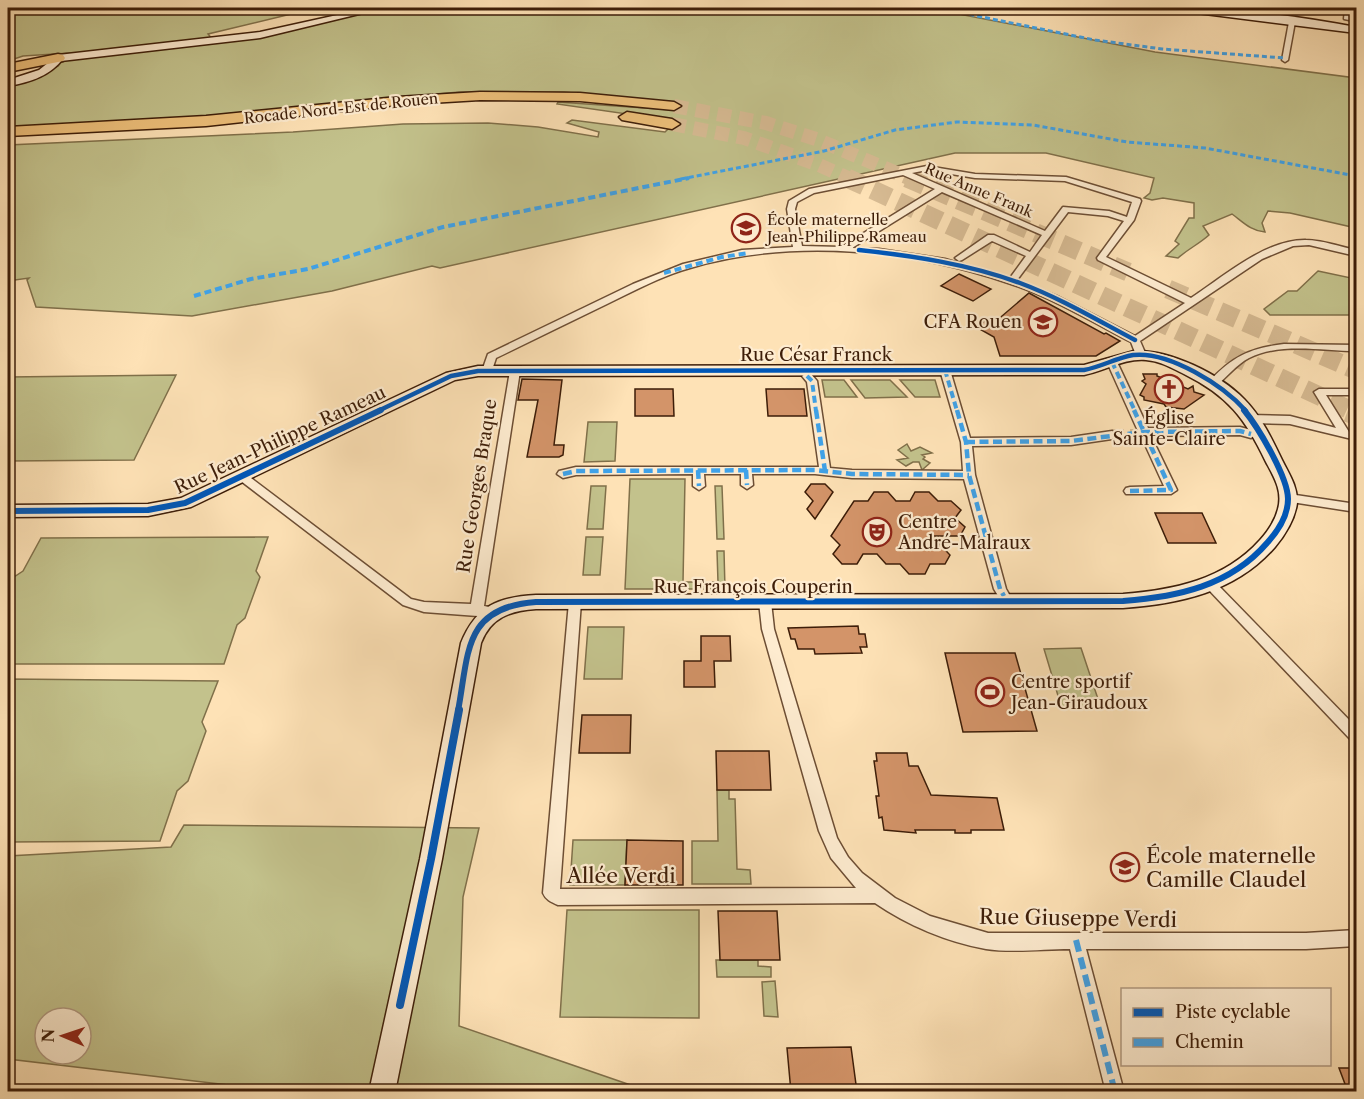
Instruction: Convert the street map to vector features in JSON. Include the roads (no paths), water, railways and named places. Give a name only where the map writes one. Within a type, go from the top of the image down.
[{"type":"highway","points":[[8,68],[57,60]]},
{"type":"highway","points":[[8,74],[57,60]]},
{"type":"highway","name":"Rocade Nord-Est de Rouen","points":[[8,132],[216,120],[397,101],[480,96],[580,97],[674,106]]},
{"type":"highway","name":"Rocade Nord-Est de Rouen","points":[[8,138],[473,110],[584,113],[672,124]]},
{"type":"street","points":[[8,83],[33,76],[57,60],[282,31],[379,8]]},
{"type":"street","points":[[1181,8],[1292,21],[1352,20],[1348,8]]},
{"type":"street","points":[[1277,8],[1356,30]]},
{"type":"street","points":[[1285,60],[1292,21]]},
{"type":"street","points":[[798,248],[791,209],[793,201],[799,196],[902,172],[940,169],[975,176],[1058,178],[1137,201],[1138,205],[1130,220],[1101,258],[1191,302]]},
{"type":"street","name":"Rue Anne Frank","points":[[902,172],[1046,234]]},
{"type":"street","points":[[844,249],[941,189]]},
{"type":"street","points":[[1109,214],[1119,195]]},
{"type":"street","points":[[1012,280],[1066,209],[1109,214],[1130,220]]},
{"type":"street","points":[[959,258],[991,237],[1032,256]]},
{"type":"street","points":[[1134,340],[1259,257],[1291,243],[1309,242],[1356,254]]},
{"type":"street","points":[[487,371],[492,356],[664,273],[722,256],[798,248],[844,249],[945,262],[1012,280],[1056,298],[1134,340],[1141,355],[1168,360],[1213,383],[1237,401],[1285,482],[1289,498],[1356,508]]},
{"type":"street","points":[[1213,383],[1243,357],[1265,349],[1356,348]]},
{"type":"street","name":"Rue César Franck","points":[[487,371],[1084,370],[1122,357],[1141,355]]},
{"type":"street","points":[[1112,362],[1141,434],[1171,490],[1130,491]]},
{"type":"street","points":[[945,370],[966,442],[969,475],[1000,589],[1004,596]]},
{"type":"street","name":"Rue Jean-Philippe Rameau","points":[[8,511],[130,511],[167,508],[202,497],[243,478],[451,376],[487,371]]},
{"type":"street","name":"Rue Georges Braque","points":[[484,610],[515,371]]},
{"type":"street","points":[[807,376],[812,381],[825,471]]},
{"type":"street","points":[[1345,434],[1319,392],[1356,392]]},
{"type":"street","points":[[1141,434],[1240,431],[1250,426],[1290,420],[1356,437]]},
{"type":"street","points":[[966,442],[1071,441],[1112,435]]},
{"type":"street","points":[[698,470],[699,486]]},
{"type":"street","points":[[563,474],[576,471],[746,470],[791,475],[825,471],[852,474],[969,475]]},
{"type":"street","points":[[746,470],[747,486]]},
{"type":"street","name":"Rue François Couperin","points":[[243,478],[407,602],[420,607],[484,610],[522,603],[575,602],[1127,601],[1163,598],[1211,585],[1247,565],[1280,527],[1289,498]]},
{"type":"street","points":[[1211,585],[1356,736]]},
{"type":"street","name":"Allée Verdi","points":[[575,602],[552,893],[558,897],[876,895]]},
{"type":"street","name":"Rue Giuseppe Verdi","points":[[765,602],[768,628],[825,827],[842,862],[876,895],[919,920],[959,935],[988,941],[1306,941],[1356,938]]},
{"type":"street","points":[[382,1092],[431,859],[471,643],[484,610]]},
{"type":"street","points":[[1076,940],[1115,1092]]},
{"type":"waterway","points":[[1245,8],[1293,18]]},
{"type":"tunnel","points":[[674,106],[766,123],[816,139],[911,179]]},
{"type":"tunnel","points":[[672,124],[744,138],[819,165],[850,179]]},
{"type":"tunnel","points":[[847,178],[1352,411]]},
{"type":"tunnel","points":[[907,178],[1128,272]]},
{"type":"tunnel","points":[[1168,289],[1356,370]]},
{"type":"tunnel","points":[[1348,410],[1356,413]]},
{"type":"tunnel","points":[[1112,435],[1137,435]]},
{"type":"place","name":"École maternelle Jean-Philippe Rameau","points":[[746,228]]},
{"type":"place","name":"CFA Rouen","points":[[1043,322]]},
{"type":"place","name":"Église Sainte-Claire","points":[[1169,389]]},
{"type":"place","name":"Centre André-Malraux","points":[[877,532]]},
{"type":"place","name":"Centre sportif Jean-Giraudoux","points":[[990,692]]},
{"type":"place","name":"École maternelle Camille Claudel","points":[[1125,867]]}]
